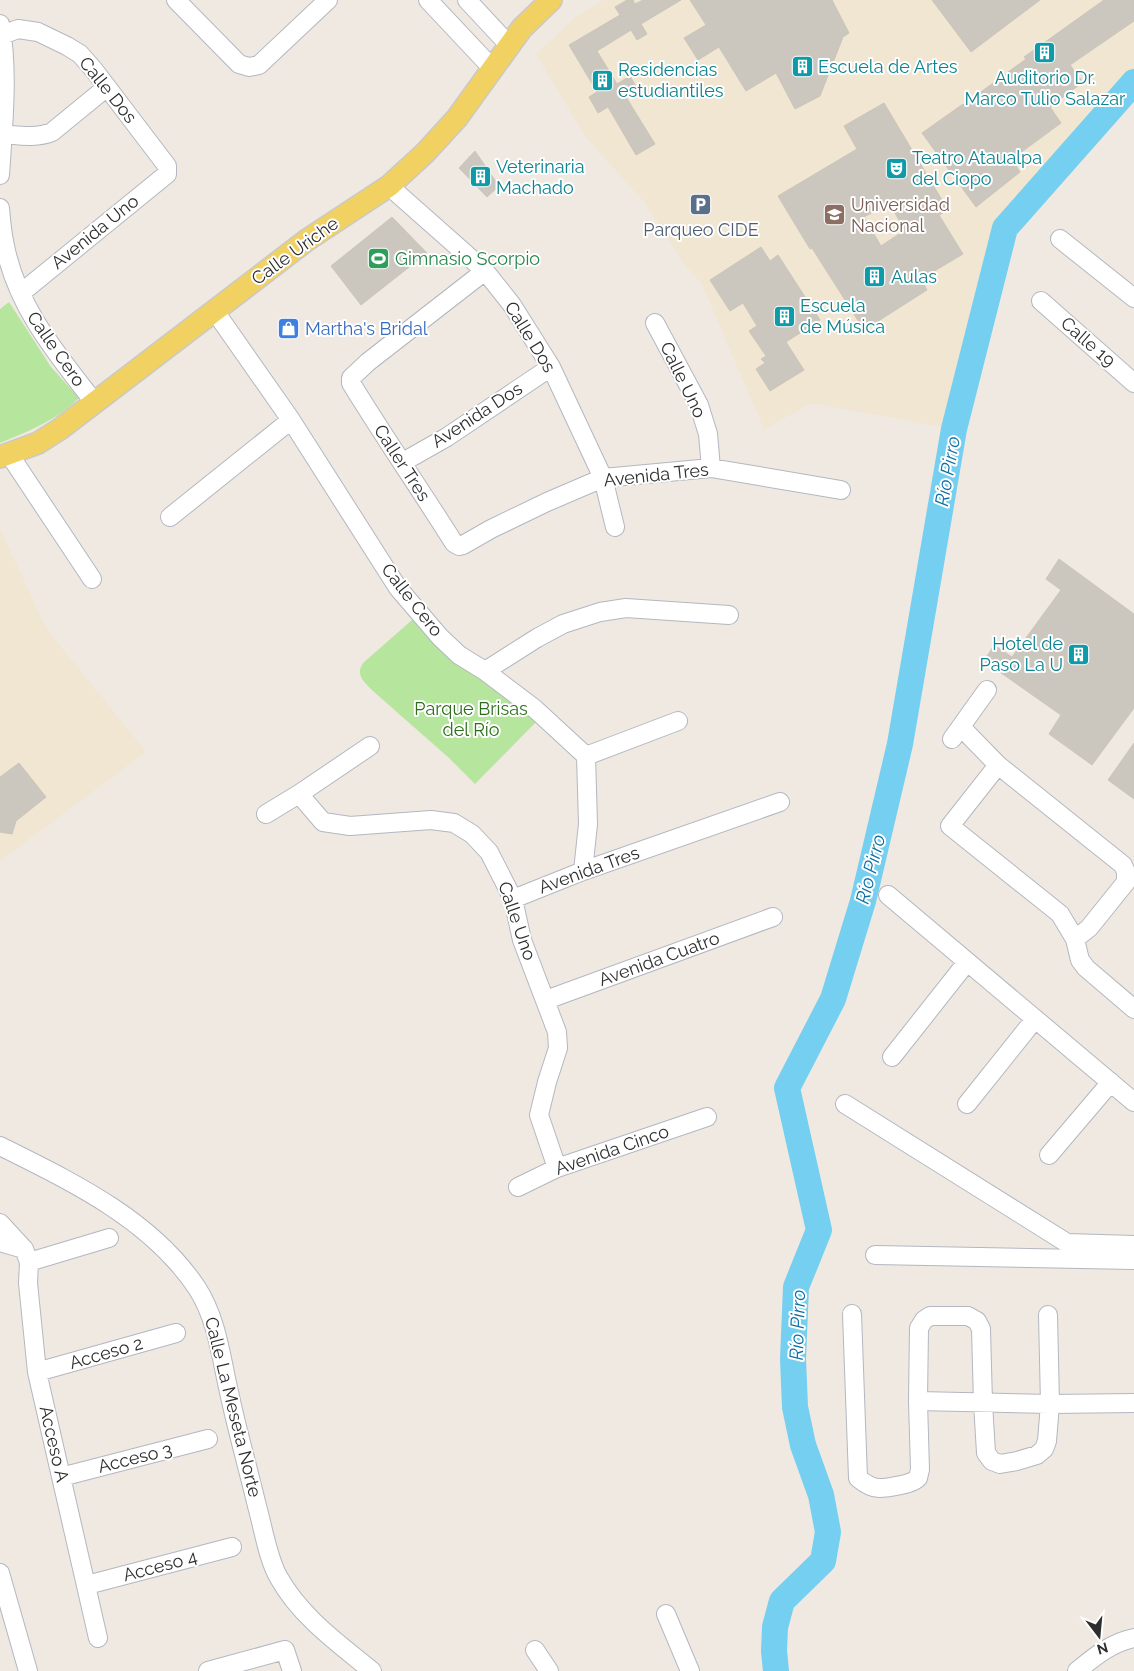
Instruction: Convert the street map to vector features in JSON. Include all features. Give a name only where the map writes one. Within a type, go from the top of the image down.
[{"type":"main road","name":"Calle Uriche","points":[[5,455],[38,443],[60,428],[307,240],[389,186],[457,118],[528,21],[551,0]]},
{"type":"street","points":[[176,0],[239,64],[249,67],[259,65],[328,0]]},
{"type":"street","points":[[428,0],[492,68]]},
{"type":"street","points":[[467,0],[509,45]]},
{"type":"street","name":"Calle Dos","points":[[1,30],[18,29],[38,32],[80,54],[167,166],[168,170]]},
{"type":"street","points":[[0,175],[4,94],[1,30]]},
{"type":"street","points":[[1,134],[44,135],[52,132],[106,86]]},
{"type":"street","name":"Avenida Uno","points":[[21,294],[166,174],[168,170]]},
{"type":"street","name":"Calle Dos","points":[[389,186],[484,271],[512,305],[550,367],[603,478],[616,526]]},
{"type":"street","name":"Calle Cero","points":[[0,208],[5,246],[21,294],[31,315],[41,332],[94,402]]},
{"type":"street","points":[[1060,239],[1134,298]]},
{"type":"street","name":"Caller Tres","points":[[454,543],[351,382],[352,375],[484,271]]},
{"type":"street","name":"Calle 19","points":[[1041,301],[1134,383]]},
{"type":"street","name":"Calle Cero","points":[[214,310],[291,420],[398,588],[446,643],[459,655],[485,671],[536,709],[586,756]]},
{"type":"street","name":"Calle Uno","points":[[655,323],[699,405],[708,434],[711,468]]},
{"type":"street","name":"Avenida Dos","points":[[403,462],[447,437],[550,367]]},
{"type":"street","points":[[170,517],[291,420]]},
{"type":"street","points":[[5,455],[92,579]]},
{"type":"street","name":"Avenida Tres","points":[[454,543],[458,546],[463,545],[547,502],[603,478],[711,468],[841,490]]},
{"type":"street","points":[[485,671],[563,624],[600,612],[626,608],[729,615]]},
{"type":"street","points":[[987,690],[957,733],[1123,865],[1126,872],[1126,882],[1089,928],[1075,939]]},
{"type":"street","points":[[583,871],[588,824],[586,756],[678,721]]},
{"type":"street","points":[[266,814],[370,746]]},
{"type":"street","points":[[998,765],[950,826],[1060,914],[1075,939],[1080,960],[1086,968],[1134,1009]]},
{"type":"street","name":"Calle Uno","points":[[299,794],[323,822],[350,826],[431,820],[454,823],[472,834],[489,852],[513,899],[522,940],[557,1032],[558,1048],[539,1115],[557,1168]]},
{"type":"street","name":"Avenida Tres","points":[[513,899],[583,871],[780,802]]},
{"type":"street","points":[[888,895],[1134,1102]]},
{"type":"street","name":"Avenida Cuatro","points":[[546,1000],[773,917]]},
{"type":"street","points":[[892,1057],[967,962]]},
{"type":"street","points":[[967,1104],[1036,1019]]},
{"type":"street","points":[[1049,1155],[1111,1082]]},
{"type":"street","points":[[845,1104],[1066,1250],[1134,1260]]},
{"type":"street","name":"Avenida Cinco","points":[[518,1187],[557,1168],[707,1117]]},
{"type":"street","name":"Calle La Meseta Norte","points":[[0,1146],[55,1174],[128,1216],[176,1262],[196,1288],[210,1312],[231,1404],[268,1548],[278,1577],[308,1617],[372,1671]]},
{"type":"street","points":[[0,1223],[27,1255]]},
{"type":"street","points":[[0,1242],[27,1255],[109,1238]]},
{"type":"street","points":[[875,1255],[1066,1250],[1134,1245]]},
{"type":"street","name":"Acceso A","points":[[27,1255],[37,1372],[98,1638]]},
{"type":"street","points":[[852,1314],[858,1478],[863,1483],[879,1488],[912,1482],[918,1478],[920,1470],[918,1402],[920,1328],[924,1320],[930,1316],[968,1316],[977,1321],[981,1329],[986,1453],[992,1461],[1000,1464],[1038,1455],[1044,1449],[1047,1441],[1050,1404],[1048,1314]]},
{"type":"street","name":"Acceso 2","points":[[37,1372],[176,1333]]},
{"type":"street","points":[[918,1402],[1134,1403]]},
{"type":"street","name":"Acceso 3","points":[[62,1477],[208,1439]]},
{"type":"street","name":"Acceso 4","points":[[87,1585],[232,1547]]},
{"type":"street","points":[[0,1573],[28,1671]]},
{"type":"street","points":[[666,1614],[690,1671]]},
{"type":"street","points":[[1077,1671],[1098,1654],[1134,1638]]},
{"type":"street","points":[[208,1671],[285,1650],[292,1671]]},
{"type":"street","points":[[535,1650],[549,1671]]},
{"type":"shaded area","name":"Universidad Nacional","points":[[603,0],[1134,0],[1134,82],[1005,228],[954,429],[812,403],[764,429],[702,284],[685,265],[645,203],[585,136],[536,54],[576,17]]},
{"type":"shaded area","points":[[0,529],[46,628],[146,752],[0,861]]},
{"type":"green space","points":[[9,302],[51,367],[79,398],[52,419],[0,443],[0,309]]},
{"type":"green space","name":"Parque Brisas del Río","points":[[412,620],[417,620],[539,719],[475,784],[449,758],[373,691],[360,675],[363,663]]},
{"type":"building","name":"Residencias estudiantiles","points":[[627,0],[633,0],[635,4],[643,0],[681,0],[641,24],[647,34],[637,40],[631,30],[597,51],[617,84],[630,76],[638,90],[626,97],[655,144],[636,155],[608,107],[598,113],[589,97],[597,92],[569,45],[620,15],[615,7]]},
{"type":"building","points":[[690,0],[832,0],[849,33],[843,37],[820,96],[795,109],[776,73],[746,91],[719,47],[698,60],[684,38],[706,25]]},
{"type":"building","points":[[932,0],[1040,0],[971,52]]},
{"type":"building","points":[[1104,0],[1134,0],[1134,21],[1070,65],[1083,82],[1050,107],[1061,123],[1012,159],[1020,172],[976,207],[922,133],[1026,59],[1024,57]]},
{"type":"building","points":[[884,103],[948,210],[939,215],[963,254],[921,279],[927,290],[864,330],[812,248],[810,249],[778,196],[857,149],[844,126]],"holes":[[[889,203],[905,230],[881,246],[864,217]]]},
{"type":"building","name":"Veterinaria Machado","points":[[475,151],[499,186],[487,197],[459,168]]},
{"type":"building","name":"Gimnasio Scorpio","points":[[392,217],[427,253],[361,305],[331,266]]},
{"type":"building","name":"Escuela de Música","points":[[761,247],[770,261],[778,255],[820,320],[786,342],[804,370],[770,391],[756,369],[765,363],[761,359],[766,356],[749,331],[757,326],[743,303],[730,311],[710,280]]},
{"type":"building","points":[[1059,559],[1134,614],[1134,708],[1092,765],[1049,734],[1061,715],[984,661],[994,645],[1012,657],[1061,590],[1046,579]]},
{"type":"building","points":[[1134,743],[1134,799],[1108,780]]},
{"type":"building","points":[[19,763],[46,797],[16,821],[12,834],[0,832],[0,777]]},
{"type":"waterway","name":"Río Pirro","points":[[776,1671],[774,1651],[775,1627],[782,1601],[823,1561],[828,1532],[821,1495],[803,1445],[795,1407],[793,1359],[796,1287],[819,1230],[787,1088],[833,999],[863,901],[900,744],[954,429],[1005,228],[1134,82]]},
{"type":"place","name":"Auditorio Dr. Marco Tulio Salazar","points":[[1045,53]]},
{"type":"place","name":"Escuela de Artes","points":[[802,67]]},
{"type":"place","name":"Residencias estudiantiles","points":[[602,80]]},
{"type":"place","name":"Teatro Ataualpa del Ciopo","points":[[896,168]]},
{"type":"place","name":"Veterinaria Machado","points":[[480,177]]},
{"type":"place","name":"Parqueo CIDE","points":[[701,205]]},
{"type":"place","name":"Universidad Nacional","points":[[835,215]]},
{"type":"place","name":"Gimnasio Scorpio","points":[[379,259]]},
{"type":"place","name":"Aulas","points":[[875,277]]},
{"type":"place","name":"Escuela de Música","points":[[784,316]]},
{"type":"place","name":"Martha's Bridal","points":[[289,329]]},
{"type":"place","name":"Hotel de Paso La U","points":[[1079,654]]}]
